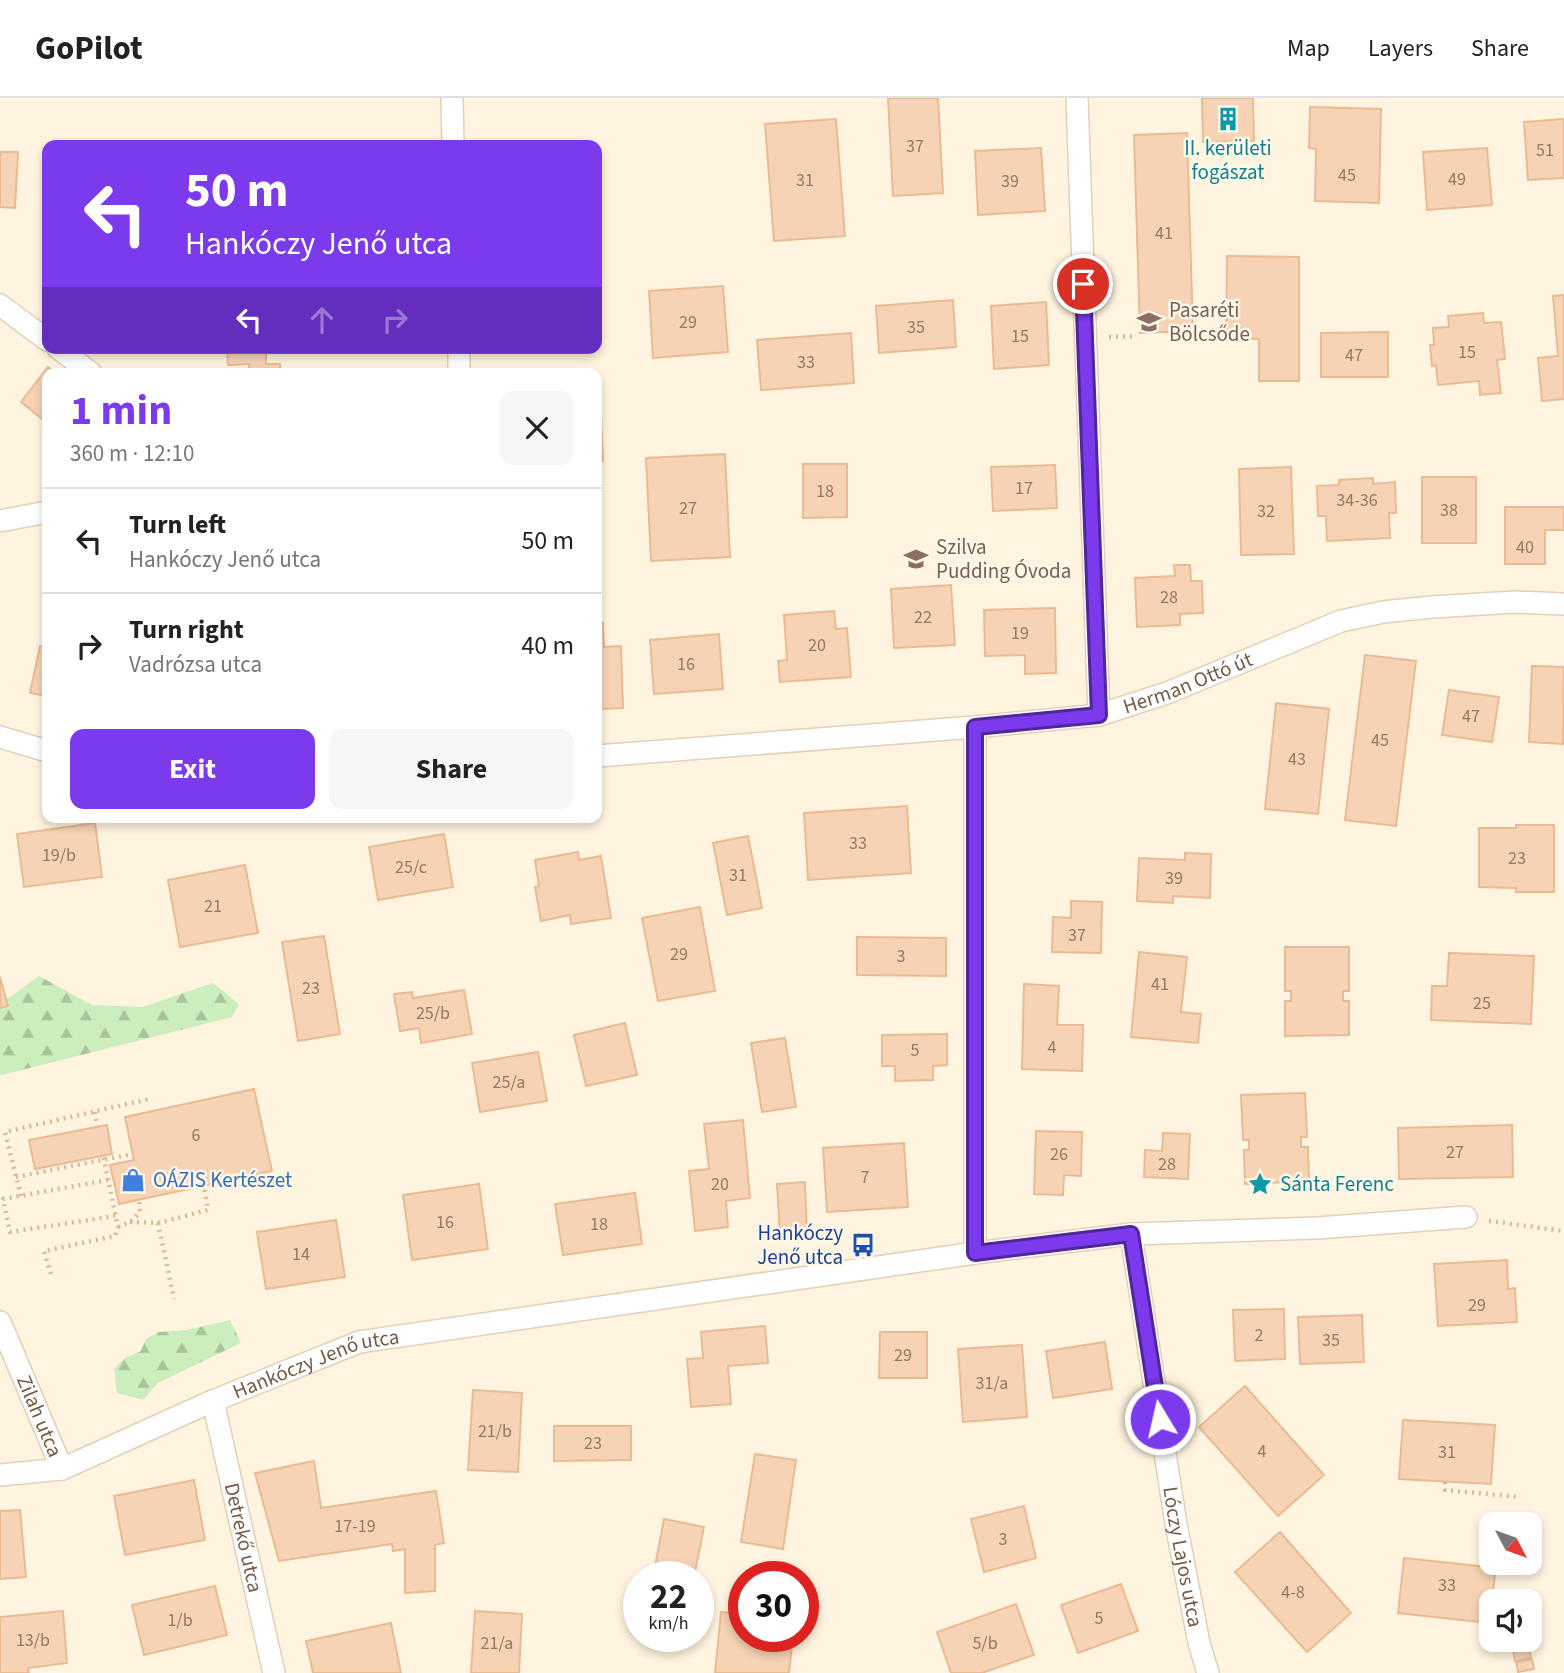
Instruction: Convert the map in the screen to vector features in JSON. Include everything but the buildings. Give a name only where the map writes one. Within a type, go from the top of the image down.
[{"type":"street","points":[[452,98],[453,140]]},
{"type":"street","points":[[1077,98],[1099,715]]},
{"type":"street","points":[[0,305],[42,336]]},
{"type":"street","points":[[66,354],[84,368]]},
{"type":"street","points":[[0,521],[42,513]]},
{"type":"street","name":"Herman Ottó út","points":[[602,756],[1099,715],[1167,693],[1340,621],[1383,612],[1432,607],[1516,602],[1564,604]]},
{"type":"street","points":[[975,727],[975,1253]]},
{"type":"street","points":[[0,737],[42,750]]},
{"type":"street","name":"Hankóczy Jenő utca","points":[[0,1475],[62,1469],[213,1401],[359,1342],[975,1253],[1131,1234],[1317,1228],[1466,1217]]},
{"type":"street","name":"Lóczy Lajos utca","points":[[1131,1234],[1176,1524],[1199,1643],[1208,1673]]},
{"type":"street","name":"Zilah utca","points":[[0,1322],[62,1469]]},
{"type":"street","name":"Detrekő utca","points":[[213,1401],[274,1673]]},
{"type":"path","points":[[21,1196],[5,1132],[149,1099]]},
{"type":"path","points":[[95,1112],[97,1127]]},
{"type":"path","points":[[16,1178],[103,1158],[133,1154]]},
{"type":"path","points":[[51,1275],[44,1251],[115,1236],[118,1227],[103,1158]]},
{"type":"path","points":[[108,1180],[3,1199],[10,1232],[115,1216]]},
{"type":"path","points":[[130,1222],[158,1223],[208,1210],[204,1186]]},
{"type":"path","points":[[118,1227],[130,1222],[140,1212],[139,1200]]},
{"type":"path","points":[[1466,1217],[1564,1231]]},
{"type":"path","points":[[158,1223],[174,1298]]},
{"type":"path","points":[[1446,1482],[1445,1490],[1520,1497]]},
{"type":"green space","points":[[39,976],[92,1005],[142,1007],[213,983],[239,1004],[232,1017],[2,1075],[0,1004]]},
{"type":"green space","points":[[230,1320],[241,1343],[158,1383],[143,1400],[117,1393],[114,1369],[125,1358],[141,1351],[146,1339],[159,1332],[187,1330]]},
{"type":"place","name":"II. kerületi fogászat","points":[[1228,119]]},
{"type":"place","name":"Pasaréti Bölcsőde","points":[[1149,322]]},
{"type":"place","name":"Szilva Pudding Óvoda","points":[[916,559]]},
{"type":"place","name":"OÁZIS Kertészet","points":[[133,1180]]},
{"type":"place","name":"Sánta Ferenc","points":[[1260,1184]]},
{"type":"place","name":"Hankóczy Jenő utca","points":[[863,1245]]},
{"type":"route","points":[[1083,284],[1099,715],[975,727],[975,1253],[1131,1234],[1160,1419]]}]
